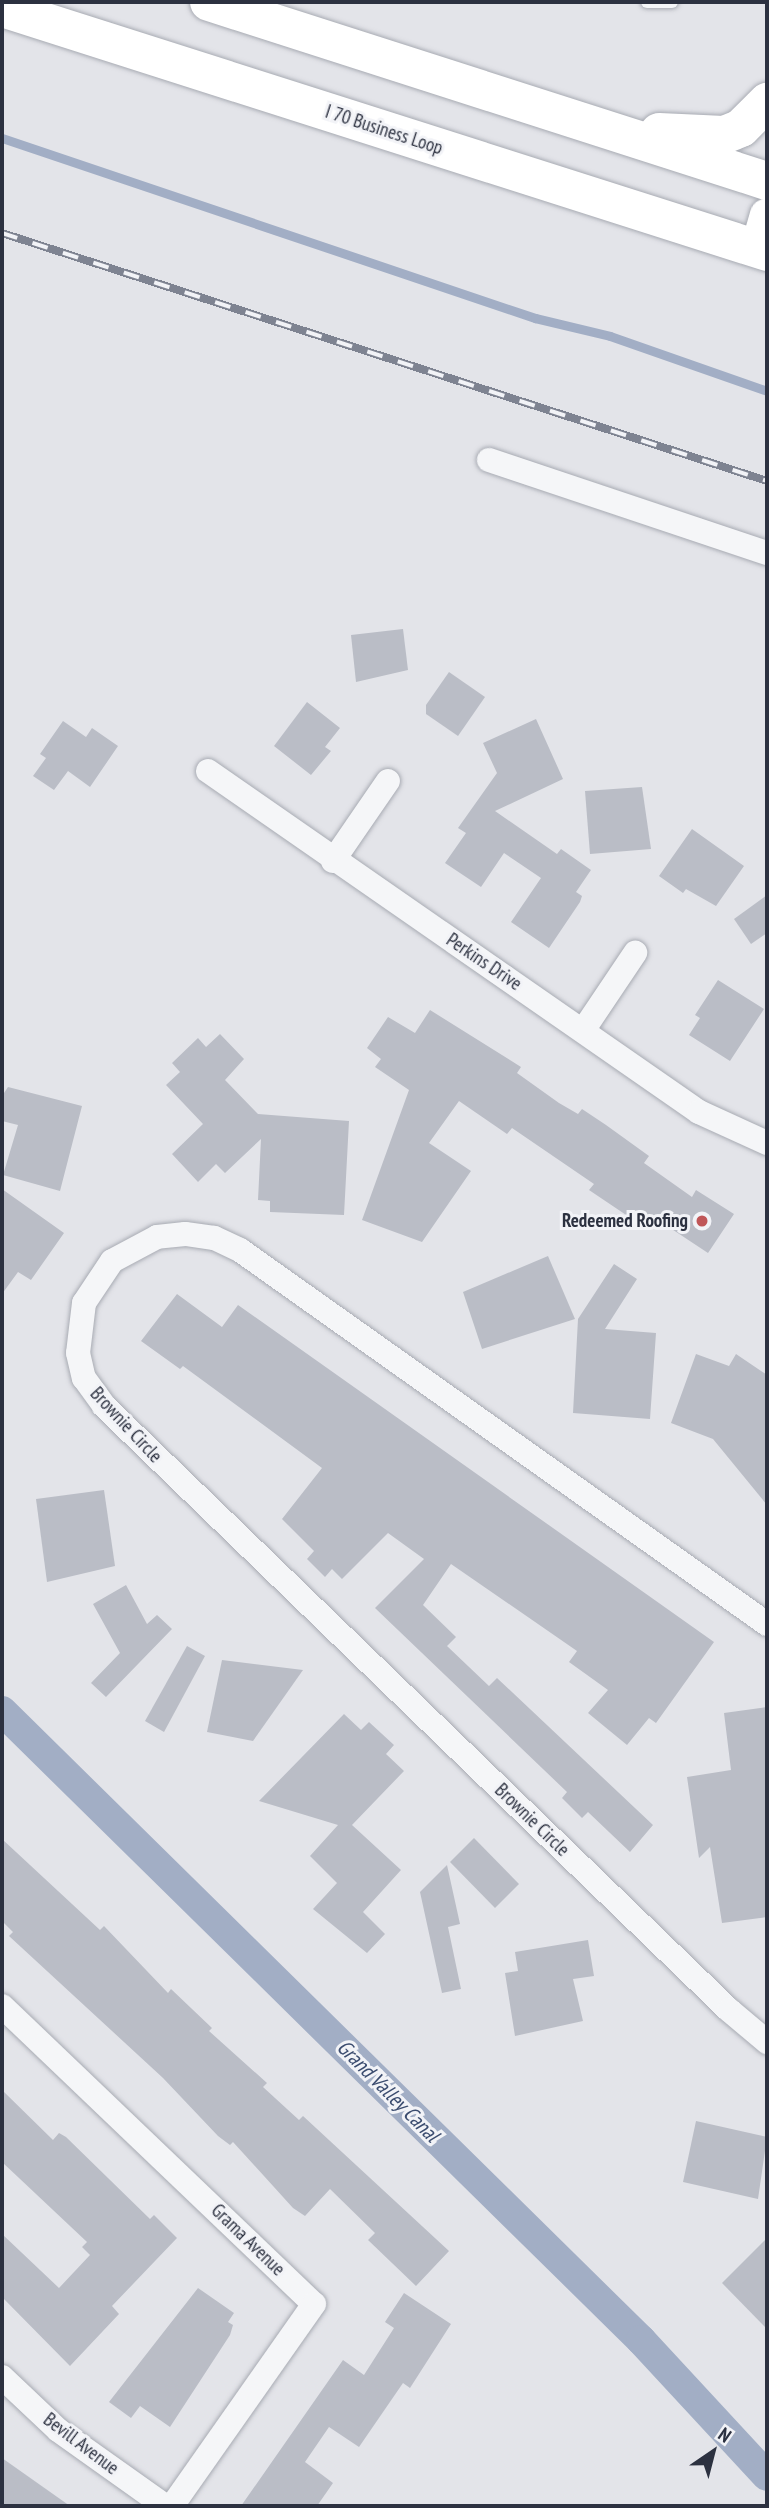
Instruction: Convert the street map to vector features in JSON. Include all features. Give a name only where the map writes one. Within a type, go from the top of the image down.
[{"type":"main road","points":[[209,2],[767,181]]},
{"type":"main road","name":"I 70 Business Loop","points":[[2,8],[764,239]]},
{"type":"main road","points":[[496,94],[655,132],[699,136],[724,135],[741,128],[767,102]]},
{"type":"street","points":[[489,460],[767,553]]},
{"type":"street","name":"Perkins Drive","points":[[208,771],[333,861],[584,1029],[699,1112],[767,1143]]},
{"type":"street","points":[[333,861],[388,781]]},
{"type":"street","points":[[584,1029],[635,953]]},
{"type":"street","name":"Brownie Circle","points":[[767,1624],[240,1250],[214,1238],[185,1234],[157,1237],[113,1261],[84,1303],[78,1353],[84,1378],[104,1406],[729,2010],[767,2042]]},
{"type":"street","name":"Grama Avenue","points":[[2,2006],[314,2304],[172,2506]]},
{"type":"street","name":"Bevill Avenue","points":[[2,2377],[58,2430],[165,2506]]},
{"type":"lane","points":[[647,2],[673,2]]},
{"type":"building","points":[[403,629],[408,670],[356,682],[351,635]]},
{"type":"building","points":[[449,672],[485,697],[458,736],[426,714],[426,705]]},
{"type":"building","points":[[307,702],[340,728],[325,747],[331,751],[311,775],[274,746]]},
{"type":"building","points":[[536,719],[563,779],[495,811],[557,854],[561,849],[591,870],[576,892],[582,896],[580,902],[549,948],[511,922],[541,878],[504,853],[481,887],[445,863],[466,833],[458,828],[497,773],[483,743]]},
{"type":"building","points":[[63,721],[86,737],[92,728],[118,746],[90,787],[68,771],[54,790],[33,776],[46,758],[40,754]]},
{"type":"building","points":[[642,787],[651,849],[590,854],[585,791]]},
{"type":"building","points":[[692,829],[744,866],[716,906],[686,889],[683,893],[659,876]]},
{"type":"building","points":[[767,895],[767,933],[751,944],[734,919]]},
{"type":"building","points":[[718,980],[764,1009],[730,1061],[689,1035],[700,1018],[695,1015]]},
{"type":"building","points":[[430,1010],[521,1067],[517,1073],[559,1103],[578,1114],[582,1109],[606,1125],[649,1156],[644,1163],[692,1197],[696,1190],[734,1214],[708,1253],[649,1214],[641,1225],[589,1190],[594,1184],[512,1128],[507,1134],[459,1101],[429,1143],[471,1171],[422,1242],[362,1220],[409,1090],[375,1067],[381,1059],[367,1048],[388,1017],[415,1033]]},
{"type":"building","points":[[220,1034],[244,1059],[225,1080],[258,1114],[349,1121],[344,1215],[270,1212],[270,1201],[258,1200],[261,1139],[225,1173],[216,1164],[198,1182],[172,1154],[203,1124],[166,1085],[180,1072],[172,1063],[198,1038],[206,1047]]},
{"type":"building","points":[[8,1087],[82,1106],[60,1191],[3,1175],[18,1125],[2,1121],[2,1096]]},
{"type":"building","points":[[2,1189],[64,1233],[31,1280],[18,1272],[2,1294]]},
{"type":"building","points":[[548,1256],[575,1319],[482,1349],[463,1292]]},
{"type":"building","points":[[614,1264],[637,1279],[605,1329],[656,1333],[650,1419],[573,1413],[578,1319]]},
{"type":"building","points":[[177,1294],[222,1327],[238,1305],[714,1642],[656,1723],[649,1718],[627,1745],[588,1713],[608,1690],[569,1662],[577,1651],[451,1564],[423,1605],[456,1637],[447,1646],[489,1686],[497,1678],[653,1825],[630,1852],[588,1812],[582,1818],[562,1798],[567,1792],[375,1608],[424,1559],[388,1533],[342,1579],[332,1569],[325,1577],[307,1559],[314,1551],[282,1519],[322,1468],[183,1366],[180,1369],[141,1341]]},
{"type":"building","points":[[696,1354],[729,1366],[736,1354],[767,1375],[767,1505],[713,1439],[671,1423]]},
{"type":"building","points":[[104,1490],[115,1566],[47,1582],[36,1499]]},
{"type":"building","points":[[126,1585],[147,1624],[157,1615],[172,1629],[106,1697],[91,1683],[120,1653],[93,1604]]},
{"type":"building","points":[[187,1646],[205,1656],[164,1732],[145,1721]]},
{"type":"building","points":[[222,1660],[303,1670],[253,1741],[207,1732]]},
{"type":"building","points":[[767,1707],[767,1917],[722,1923],[710,1847],[699,1858],[687,1777],[731,1770],[724,1713]]},
{"type":"building","points":[[344,1714],[361,1730],[369,1722],[394,1745],[386,1754],[404,1771],[352,1825],[401,1870],[363,1912],[385,1934],[367,1953],[313,1909],[337,1883],[310,1856],[338,1825],[259,1801]]},
{"type":"building","points":[[474,1838],[519,1884],[495,1908],[450,1862]]},
{"type":"building","points":[[2,1839],[100,1930],[104,1926],[168,1993],[171,1989],[212,2028],[209,2031],[267,2083],[263,2087],[299,2120],[303,2116],[449,2251],[416,2286],[368,2240],[375,2233],[330,2189],[305,2216],[293,2208],[233,2142],[230,2145],[218,2136],[163,2078],[9,1936],[13,1932],[2,1921]]},
{"type":"building","points":[[447,1865],[460,1924],[448,1927],[461,1989],[442,1993],[420,1892]]},
{"type":"building","points":[[588,1940],[594,1976],[573,1979],[583,2021],[515,2036],[505,1973],[518,1971],[515,1952]]},
{"type":"building","points":[[2,2090],[53,2140],[59,2133],[66,2137],[150,2219],[154,2215],[177,2238],[112,2306],[119,2314],[70,2366],[2,2297],[2,2234],[59,2288],[90,2255],[82,2247],[87,2242],[2,2162]]},
{"type":"building","points":[[696,2121],[767,2137],[758,2199],[683,2182]]},
{"type":"building","points":[[767,2238],[767,2329],[722,2283]]},
{"type":"building","points":[[198,2288],[234,2313],[228,2322],[233,2325],[230,2335],[170,2427],[140,2406],[131,2418],[109,2402]]},
{"type":"building","points":[[404,2293],[451,2324],[410,2388],[403,2383],[359,2447],[329,2427],[305,2462],[333,2483],[317,2506],[241,2506],[343,2360],[364,2375],[394,2328],[385,2322]]},
{"type":"building","points":[[2,2458],[70,2506],[2,2506]]},
{"type":"waterway","points":[[2,138],[535,318],[610,336],[767,391]]},
{"type":"waterway","name":"Grand Valley Canal","points":[[2,1711],[641,2340],[767,2476]]},
{"type":"railway","points":[[2,233],[767,481]]},
{"type":"place","name":"Redeemed Roofing","points":[[702,1221]]}]
